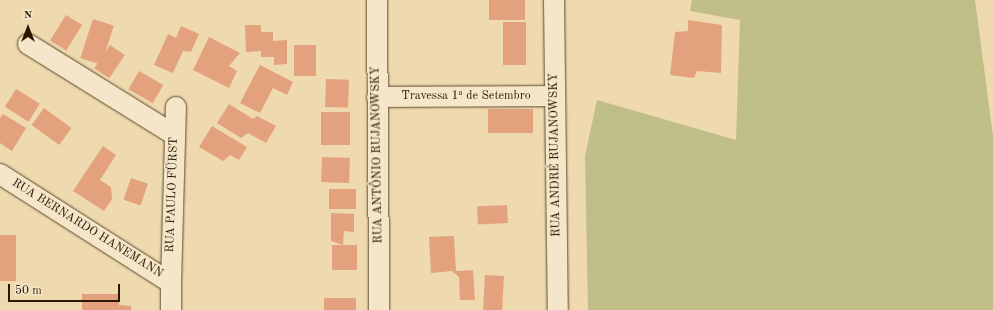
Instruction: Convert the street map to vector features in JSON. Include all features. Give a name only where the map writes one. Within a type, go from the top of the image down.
[{"type":"street","name":"RUA ANTÔNIO RUJANOWSKY","points":[[377,0],[379,310]]},
{"type":"street","name":"RUA ANDRÉ RUJANOWSKY","points":[[554,0],[558,310]]},
{"type":"street","points":[[28,44],[175,135]]},
{"type":"street","name":"Travessa 1º de Setembro","points":[[377,97],[555,96]]},
{"type":"street","name":"RUA PAULO FÜRST","points":[[171,283],[176,106]]},
{"type":"street","name":"RUA BERNARDO HANEMANN","points":[[0,174],[171,283],[171,310]]},
{"type":"shaded area","points":[[692,0],[975,0],[993,136],[993,310],[588,310],[585,156],[597,100],[736,140],[740,20],[690,11]]},
{"type":"building","points":[[489,0],[525,0],[525,20],[489,20]]},
{"type":"building","points":[[66,15],[82,25],[66,51],[50,40]]},
{"type":"building","points":[[93,19],[114,26],[101,65],[80,58]]},
{"type":"building","points":[[688,20],[722,25],[721,73],[697,71],[694,78],[670,75],[675,32],[688,31]]},
{"type":"building","points":[[503,22],[526,22],[526,65],[503,65]]},
{"type":"building","points":[[245,25],[261,25],[261,32],[273,32],[273,41],[287,40],[287,64],[274,65],[274,57],[261,57],[261,51],[246,52]]},
{"type":"building","points":[[181,26],[199,34],[191,52],[183,51],[173,73],[154,65],[168,34],[176,38]]},
{"type":"building","points":[[209,37],[240,53],[229,66],[237,71],[229,88],[193,70]]},
{"type":"building","points":[[110,45],[125,55],[109,78],[94,68]]},
{"type":"building","points":[[294,45],[316,45],[316,76],[294,76]]},
{"type":"building","points":[[260,65],[293,82],[287,95],[273,88],[260,113],[240,103]]},
{"type":"building","points":[[139,71],[163,85],[153,103],[128,89]]},
{"type":"building","points":[[326,79],[349,80],[348,108],[325,107]]},
{"type":"building","points":[[16,89],[40,104],[29,122],[5,107]]},
{"type":"building","points":[[229,104],[253,119],[257,116],[276,126],[266,143],[248,133],[241,138],[217,123]]},
{"type":"building","points":[[44,108],[72,128],[59,145],[32,125]]},
{"type":"building","points":[[488,109],[533,109],[533,133],[488,133]]},
{"type":"building","points":[[321,112],[350,112],[350,145],[321,145]]},
{"type":"building","points":[[3,114],[26,128],[12,151],[0,143],[0,118]]},
{"type":"building","points":[[212,126],[247,147],[239,160],[230,155],[223,161],[199,147]]},
{"type":"building","points":[[103,146],[116,155],[100,180],[111,187],[112,199],[104,211],[73,191]]},
{"type":"building","points":[[322,157],[350,158],[349,183],[321,182]]},
{"type":"building","points":[[131,178],[148,184],[141,206],[124,200]]},
{"type":"building","points":[[329,189],[356,189],[356,209],[329,209]]},
{"type":"building","points":[[507,205],[508,223],[478,225],[477,207]]},
{"type":"building","points":[[331,213],[354,214],[354,232],[344,231],[343,245],[331,241]]},
{"type":"building","points":[[0,235],[16,235],[16,281],[0,281]]},
{"type":"building","points":[[454,236],[456,271],[473,270],[475,300],[460,300],[459,277],[452,271],[431,273],[429,237]]},
{"type":"building","points":[[332,245],[357,245],[357,270],[332,270]]},
{"type":"building","points":[[485,275],[504,276],[502,310],[483,310]]},
{"type":"building","points":[[82,294],[119,294],[119,305],[131,306],[131,310],[82,310]]},
{"type":"building","points":[[324,298],[356,298],[356,310],[324,310]]}]
